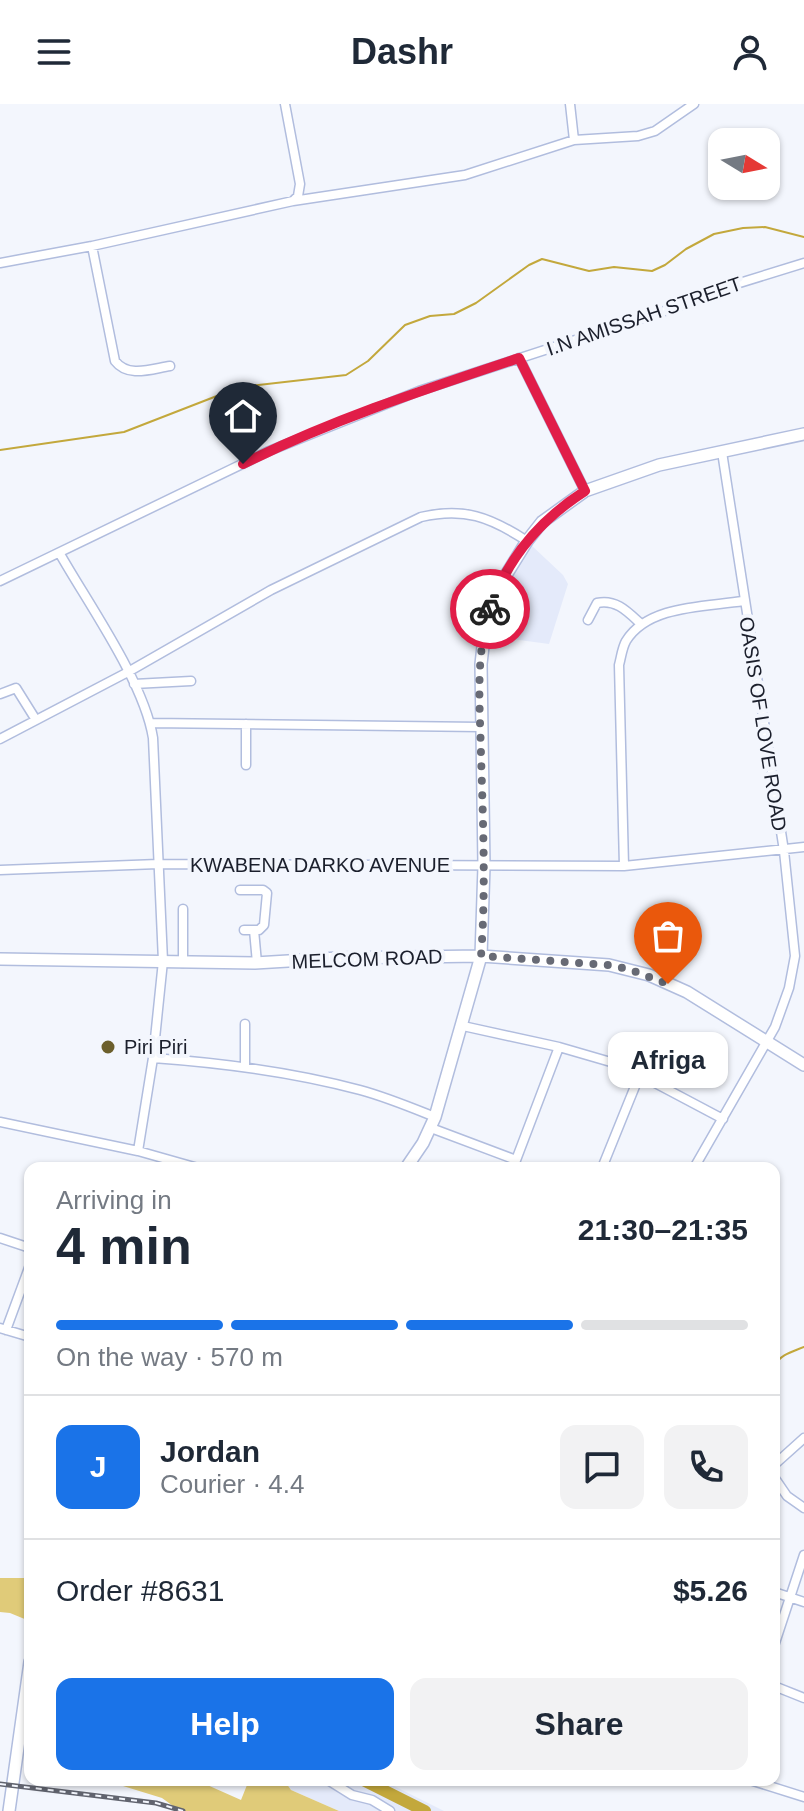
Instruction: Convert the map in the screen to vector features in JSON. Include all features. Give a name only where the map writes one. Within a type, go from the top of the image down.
[{"type":"main road","points":[[410,1162],[433,1123],[481,956],[484,866],[481,664],[486,620],[498,588],[542,522],[585,491],[635,472],[804,434]]},
{"type":"main road","name":"MELCOM ROAD","points":[[0,959],[257,963],[338,958],[481,956],[581,962],[628,969],[687,992],[804,1065]]},
{"type":"main road","points":[[9,1811],[24,1715]]},
{"type":"street","points":[[285,104],[300,189],[293,201]]},
{"type":"street","points":[[570,104],[574,140]]},
{"type":"street","points":[[0,263],[92,246],[293,201],[465,175],[574,140],[626,138],[655,131],[694,104]]},
{"type":"street","points":[[300,189],[314,198]]},
{"type":"street","points":[[92,246],[115,361],[121,369],[132,372],[170,366]]},
{"type":"street","name":"I.N AMISSAH STREET","points":[[2,577],[60,554],[269,451],[419,391],[804,263]]},
{"type":"street","points":[[519,358],[585,491]]},
{"type":"street","name":"OASIS OF LOVE ROAD","points":[[698,1162],[768,1040],[786,998],[795,956],[784,851],[722,452]]},
{"type":"street","points":[[0,739],[128,672],[271,590],[421,517],[440,513],[484,517],[527,541]]},
{"type":"street","points":[[60,554],[128,672],[151,723],[163,961],[153,1058],[138,1151]]},
{"type":"street","points":[[624,866],[619,665],[625,643],[641,624],[658,615],[743,601]]},
{"type":"street","points":[[588,620],[597,603],[602,602],[621,606],[641,624]]},
{"type":"street","points":[[134,684],[191,681]]},
{"type":"street","points":[[0,694],[16,688],[36,720]]},
{"type":"street","points":[[151,723],[481,727]]},
{"type":"street","points":[[246,724],[246,765]]},
{"type":"street","name":"KWABENA DARKO AVENUE","points":[[0,870],[158,864],[624,866],[804,847]]},
{"type":"street","points":[[240,890],[263,890],[267,893],[264,925],[259,930],[249,930],[257,963]]},
{"type":"street","points":[[183,909],[183,963]]},
{"type":"street","points":[[245,1024],[245,1067]]},
{"type":"street","points":[[463,1026],[593,1055],[640,1074],[723,1119]]},
{"type":"street","points":[[516,1162],[559,1047]]},
{"type":"street","points":[[153,1058],[245,1067],[363,1090],[511,1162]]},
{"type":"street","points":[[604,1162],[640,1074]]},
{"type":"street","points":[[0,1122],[177,1162]]},
{"type":"street","points":[[0,1238],[24,1246]]},
{"type":"street","points":[[24,1279],[3,1329],[24,1335]]},
{"type":"street","points":[[780,1460],[804,1438]]},
{"type":"street","points":[[780,1486],[787,1496],[804,1508]]},
{"type":"street","points":[[780,1629],[804,1555]]},
{"type":"street","points":[[780,1594],[804,1602]]},
{"type":"street","points":[[780,1688],[804,1698]]},
{"type":"street","points":[[338,1786],[390,1811]]},
{"type":"street","points":[[769,1786],[804,1797]]},
{"type":"shaded area","points":[[530,544],[563,575],[568,584],[549,644],[488,636],[498,600]]},
{"type":"shaded area","points":[[0,1578],[24,1578],[24,1619],[0,1612]]},
{"type":"shaded area","points":[[123,1786],[210,1786],[241,1800],[247,1786],[288,1786],[339,1811],[180,1811],[162,1798]]},
{"type":"shaded area","points":[[288,1786],[394,1786],[444,1811],[339,1811]]},
{"type":"waterway","points":[[0,450],[124,432],[240,387],[346,375],[368,361],[405,325],[430,316],[454,314],[542,259],[589,271],[614,267],[652,271],[714,234],[765,227],[804,237]]},
{"type":"waterway","points":[[780,1359],[804,1347]]},
{"type":"waterway","points":[[375,1786],[425,1811]]},
{"type":"railway","points":[[0,1784],[156,1803],[183,1811]]},
{"type":"way so far","points":[[490,609],[486,620],[480,694],[484,866],[481,956],[609,965],[649,975],[668,984]]},
{"type":"place","name":"Afriga","points":[[668,984]]},
{"type":"place","name":"Piri Piri","points":[[108,1047]]},
{"type":"route","points":[[243,464],[419,391],[519,358],[585,491],[542,522],[511,564],[490,609]]}]
